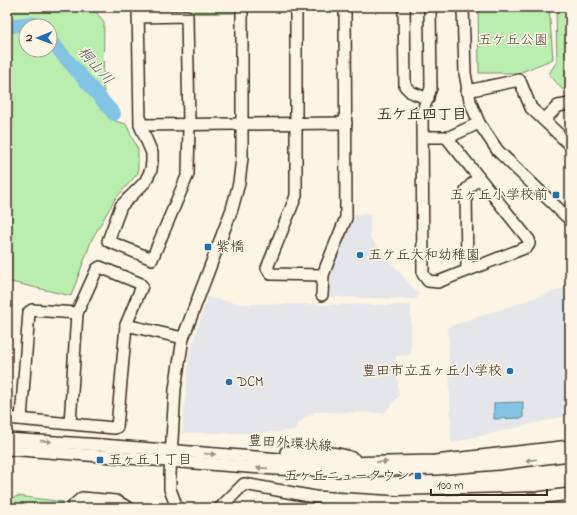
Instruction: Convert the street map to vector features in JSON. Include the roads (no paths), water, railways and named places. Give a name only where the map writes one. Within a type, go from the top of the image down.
[{"type":"street","points":[[177,508],[170,489],[171,456],[175,389],[183,338],[232,209],[239,183],[242,158],[242,7]]},
{"type":"street","points":[[296,7],[296,196],[267,268],[271,274],[323,276]]},
{"type":"street","points":[[322,295],[323,276],[346,218],[345,7]]},
{"type":"street","points":[[404,7],[405,86],[411,92],[428,99]]},
{"type":"street","points":[[430,7],[431,84],[428,99],[422,113],[423,274],[428,282],[438,282],[527,247],[529,244],[529,240],[447,138]]},
{"type":"street","points":[[463,7],[464,66],[467,91],[479,123],[498,151],[570,220]]},
{"type":"street","points":[[138,12],[187,16],[189,124],[188,174],[152,259],[108,241],[121,206],[145,182],[151,170],[152,153],[140,125],[138,12]]},
{"type":"street","points":[[467,91],[519,80],[531,108],[570,144]]},
{"type":"street","points":[[544,120],[558,106],[570,104]]},
{"type":"street","points":[[140,125],[346,123]]},
{"type":"street","points":[[422,137],[447,138],[479,123]]},
{"type":"street","points":[[467,270],[466,190],[478,178]]},
{"type":"street","points":[[7,418],[70,424],[117,427],[126,325],[142,286],[139,283],[100,267],[97,269],[77,313],[70,424]]},
{"type":"street","points":[[21,419],[29,312],[32,310],[77,313]]},
{"type":"street","points":[[126,325],[183,338]]},
{"type":"street","name":"豊田外環状線","points":[[7,439],[102,445],[171,456],[275,469],[341,471],[436,469],[498,464],[570,455]]},
{"type":"street","name":"豊田外環状線","points":[[7,449],[171,456],[234,456],[326,462],[360,462],[436,461],[570,446]]},
{"type":"street","points":[[220,508],[244,484],[315,498],[397,505],[475,504],[570,494]]},
{"type":"street","points":[[73,508],[74,505],[82,498],[116,501],[129,508]]},
{"type":"water","points":[[523,402],[523,418],[494,419],[494,403]]},
{"type":"waterway","name":"桐山川","points":[[7,27],[18,25]]},
{"type":"waterway","name":"桐山川","points":[[58,49],[114,114]]},
{"type":"place","name":"五ヶ丘小学校前","points":[[556,195]]},
{"type":"place","name":"紫橋","points":[[208,247]]},
{"type":"place","name":"五ケ丘大和幼稚園","points":[[360,255]]},
{"type":"place","name":"豊田市立五ヶ丘小学校","points":[[510,371]]},
{"type":"place","name":"DCM","points":[[229,382]]},
{"type":"place","name":"五ヶ丘１丁目","points":[[100,460]]},
{"type":"place","name":"五ヶ丘ニュータウン","points":[[418,476]]},
{"type":"district","name":"五ケ丘四丁目","points":[[422,115]]},
{"type":"park label","name":"五ケ丘公園","points":[[513,40]]}]
